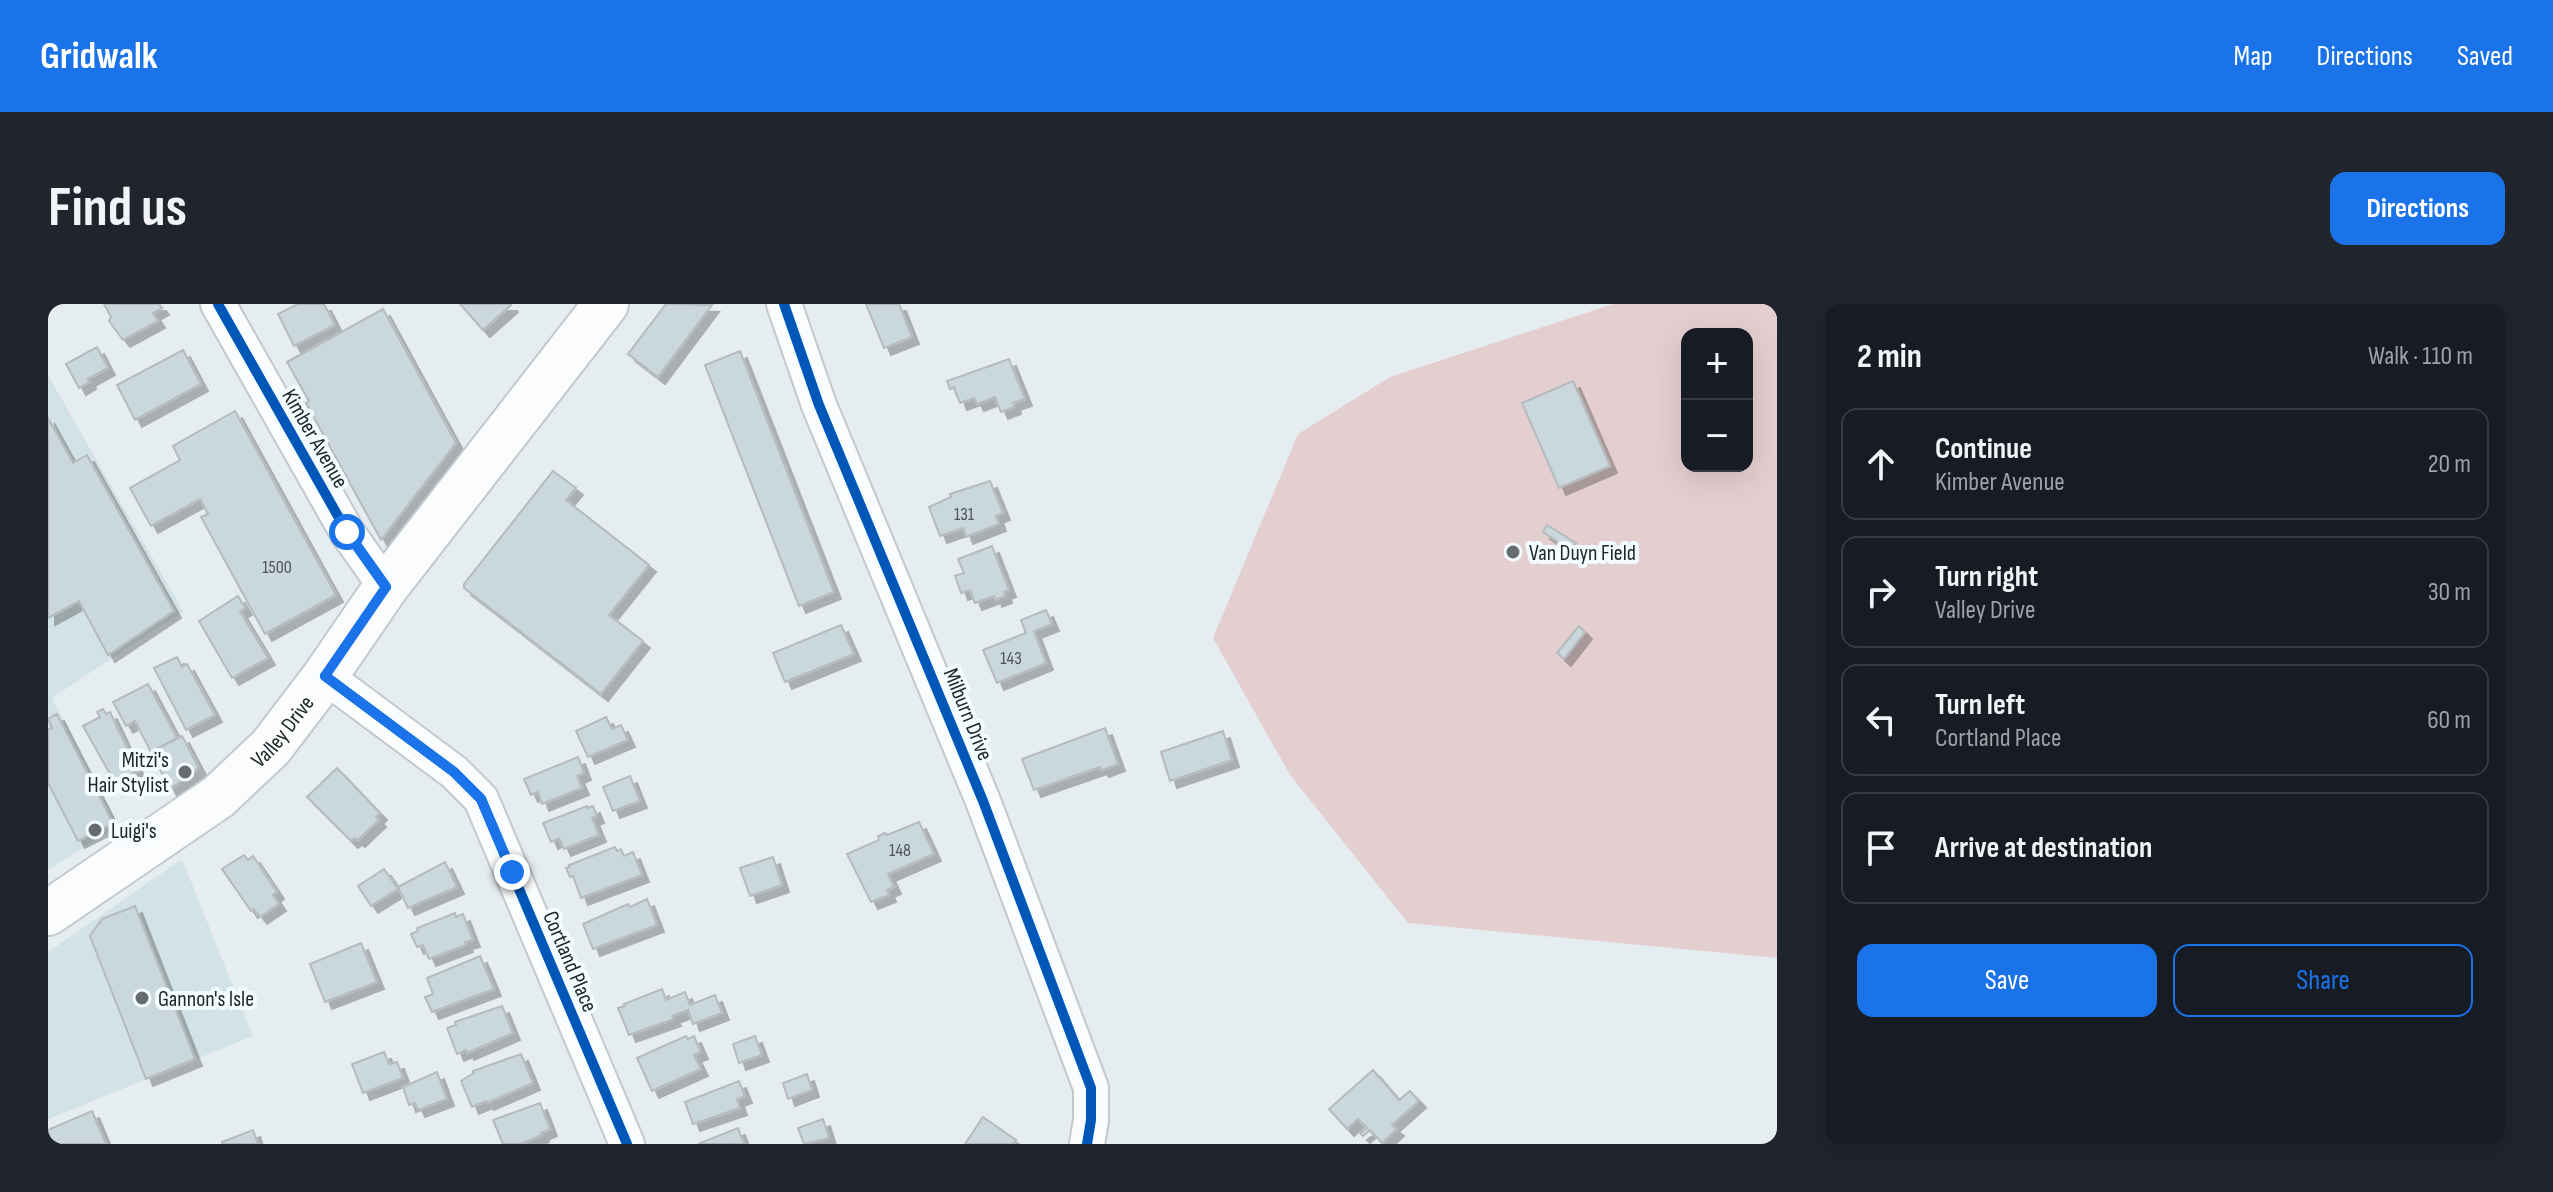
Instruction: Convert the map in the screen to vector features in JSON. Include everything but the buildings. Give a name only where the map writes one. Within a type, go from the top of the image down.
[{"type":"main road","name":"Valley Drive","points":[[48,913],[218,797],[271,747],[325,676],[386,587],[606,304]]},
{"type":"street","name":"Kimber Avenue","points":[[218,304],[347,532],[386,587]]},
{"type":"street","name":"Milburn Drive","points":[[784,304],[819,405],[983,801],[1091,1088],[1087,1144]]},
{"type":"street","name":"Cortland Place","points":[[325,676],[454,772],[481,799],[627,1144]]},
{"type":"shaded area","name":"Van Duyn Field","points":[[1613,304],[1777,304],[1777,958],[1408,923],[1290,775],[1213,638],[1298,434],[1390,377]]},
{"type":"shaded area","points":[[48,375],[183,611],[52,698],[118,826],[48,870]]},
{"type":"shaded area","points":[[182,859],[253,1036],[48,1119],[48,952]]},
{"type":"cycle path","points":[[218,304],[347,532],[386,587]]},
{"type":"cycle path","points":[[784,304],[819,405],[983,801],[1091,1088],[1087,1144]]},
{"type":"cycle path","points":[[325,676],[454,772],[481,799],[627,1144]]},
{"type":"place","name":"Van Duyn Field","points":[[1513,552]]},
{"type":"place","name":"Mitzi's Hair Stylist","points":[[185,772]]},
{"type":"place","name":"Luigi's","points":[[95,830]]},
{"type":"place","name":"Gannon's Isle","points":[[142,998]]},
{"type":"route","points":[[347,532],[386,587],[325,676],[454,772],[481,799],[512,872]]}]
